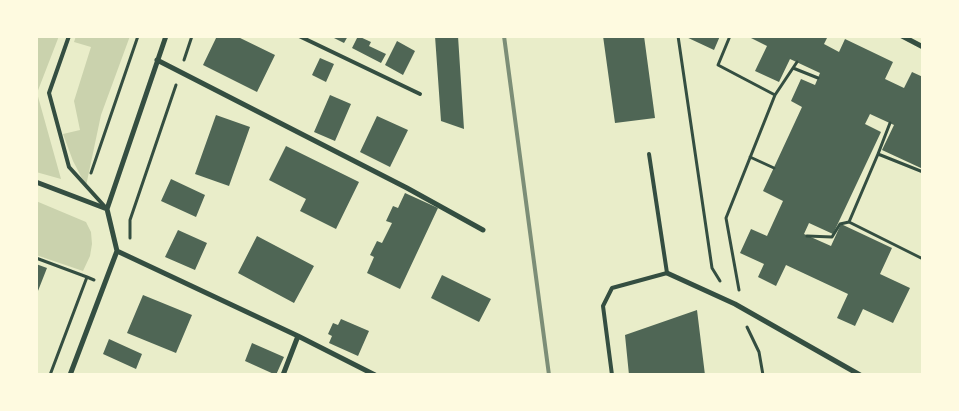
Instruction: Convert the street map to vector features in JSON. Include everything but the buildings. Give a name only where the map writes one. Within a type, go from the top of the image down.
[{"type":"street","points":[[70,375],[117,250],[107,209],[166,36]]},
{"type":"street","points":[[902,36],[923,47]]},
{"type":"street","points":[[157,60],[407,188],[483,230]]},
{"type":"street","points":[[36,182],[107,209]]},
{"type":"street","points":[[117,250],[298,336],[375,375]]},
{"type":"street","points":[[667,273],[735,304],[860,375]]},
{"type":"street","points":[[283,375],[298,336]]},
{"type":"lane","points":[[69,36],[49,93],[69,167],[107,209]]},
{"type":"lane","points":[[298,36],[420,94]]},
{"type":"lane","points":[[612,375],[603,306],[612,288],[667,273],[649,154]]},
{"type":"path","points":[[86,186],[138,36]]},
{"type":"path","points":[[126,255],[130,245],[130,220],[192,36]]},
{"type":"path","points":[[678,36],[712,268],[721,282]]},
{"type":"path","points":[[730,36],[718,65],[775,95]]},
{"type":"path","points":[[742,308],[726,218],[775,95],[797,62]]},
{"type":"path","points":[[793,68],[818,78]]},
{"type":"path","points":[[849,222],[890,124]]},
{"type":"path","points":[[878,154],[923,172]]},
{"type":"path","points":[[750,157],[774,168]]},
{"type":"path","points":[[807,236],[832,238],[840,224],[849,222],[887,243],[923,259]]},
{"type":"path","points":[[36,258],[105,284]]},
{"type":"path","points":[[50,375],[86,277]]},
{"type":"path","points":[[735,304],[760,352],[763,375]]},
{"type":"green space","points":[[36,36],[59,36],[37,93],[61,179],[36,172]]},
{"type":"green space","points":[[76,36],[130,36],[101,115],[86,186],[73,161],[63,134],[80,130],[74,101],[91,47],[74,42]]},
{"type":"green space","points":[[36,201],[86,222],[91,232],[92,244],[90,256],[83,271],[36,255]]},
{"type":"railway","points":[[504,36],[549,375]]}]
